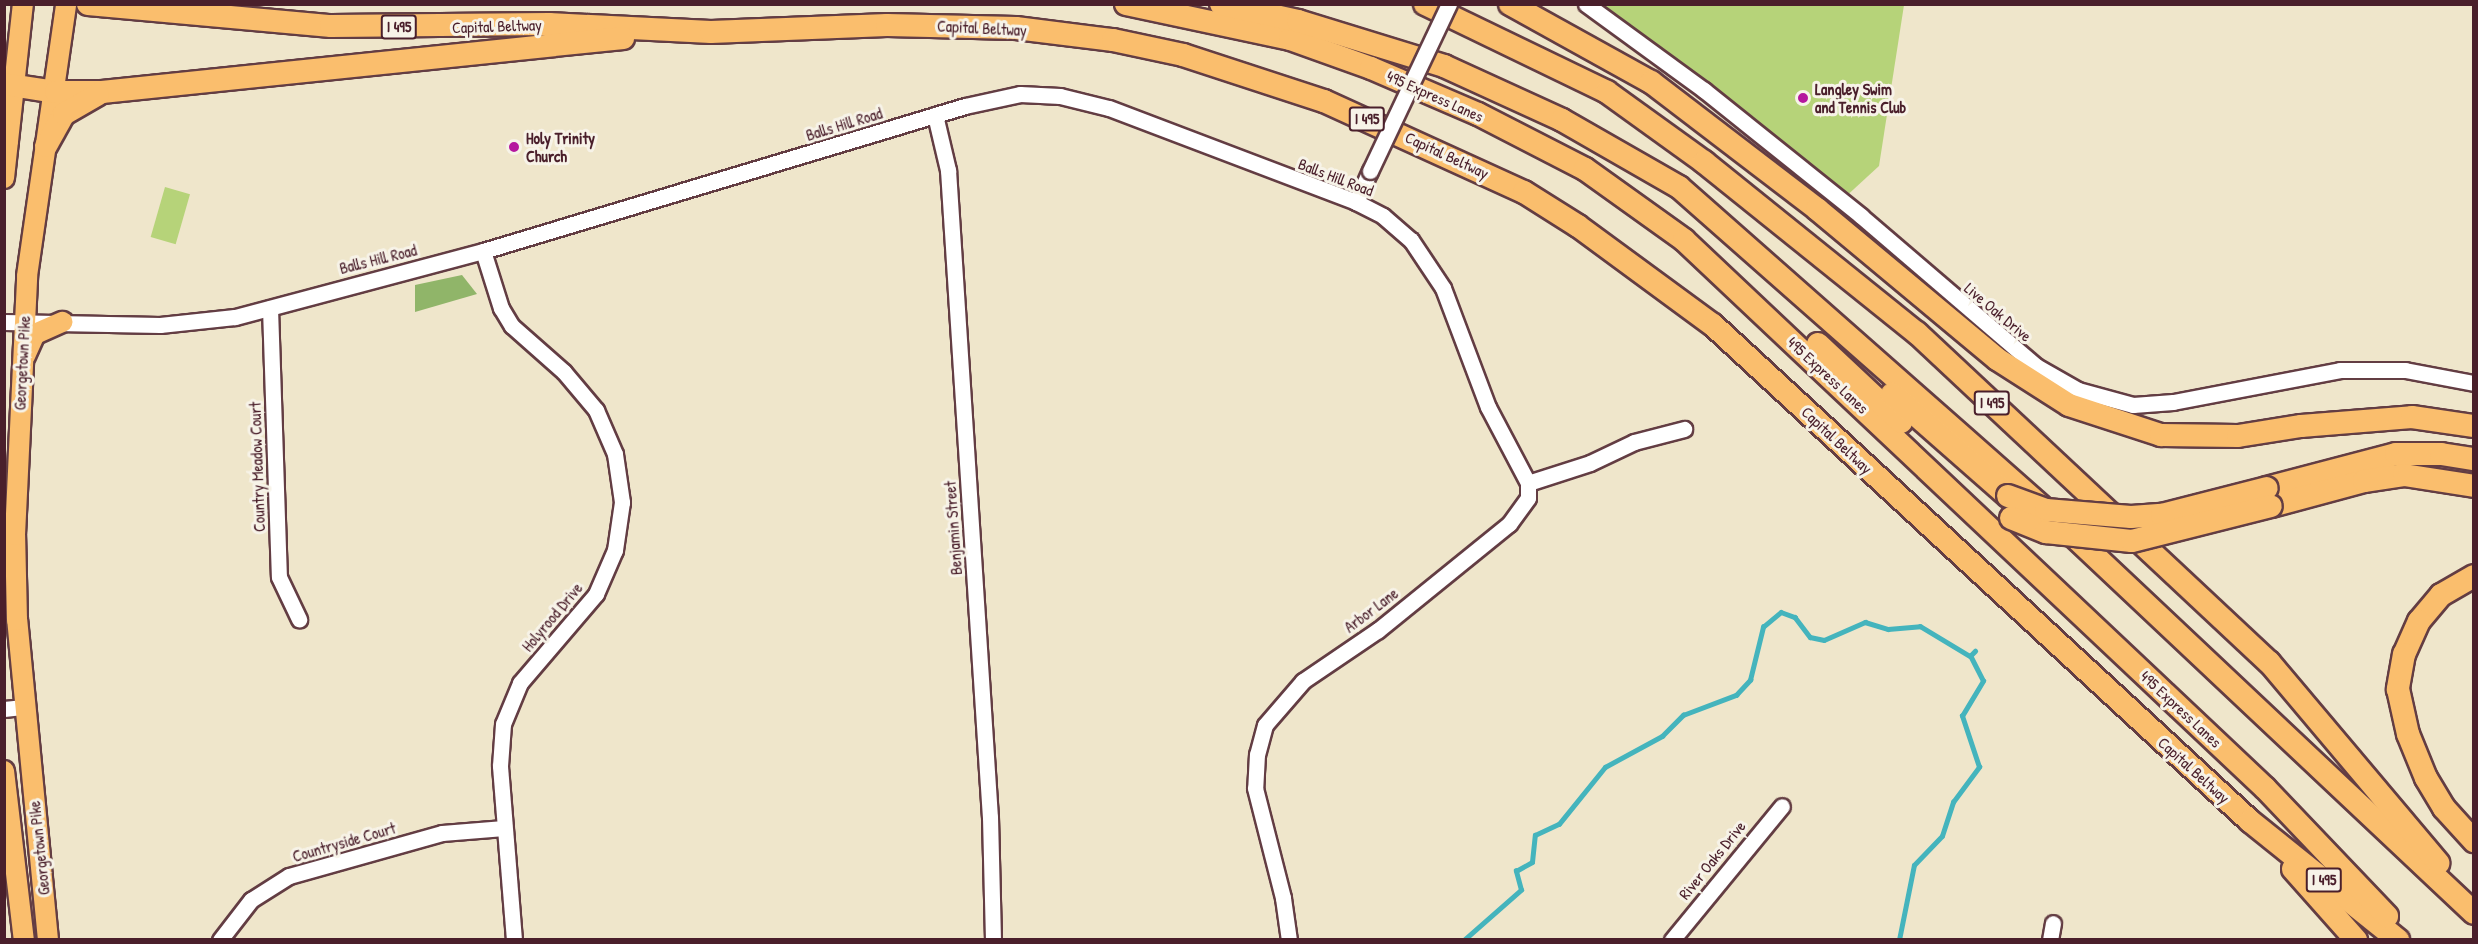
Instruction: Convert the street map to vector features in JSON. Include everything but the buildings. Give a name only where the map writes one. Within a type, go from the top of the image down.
[{"type":"highway","name":"Capital Beltway","points":[[88,4],[331,26],[549,24],[711,32],[947,26],[1016,28],[1113,40],[1183,55],[1280,84],[1476,168],[1578,226],[1713,325],[2250,821],[2398,939]]},
{"type":"highway","name":"495 Express Lanes","points":[[1126,4],[1290,39],[1371,68],[1478,114],[1585,169],[1684,240],[2265,789],[2408,939]]},
{"type":"highway","name":"495 Express Lanes","points":[[1221,4],[1298,21],[1444,66],[1562,120],[1678,187],[2046,510],[2474,913]]},
{"type":"highway","name":"I 495","points":[[1425,4],[1607,92],[1704,162],[1917,333],[2269,662],[2474,906]]},
{"type":"highway","points":[[1510,4],[1651,82],[1817,209],[1997,359],[2068,405],[2161,435],[2238,436],[2386,418],[2412,417],[2474,426]]},
{"type":"highway","points":[[9,85],[56,92],[102,92],[711,32]]},
{"type":"highway","points":[[46,146],[64,114],[102,92]]},
{"type":"highway","points":[[1678,187],[2010,507],[2131,518],[2162,515],[2404,475],[2474,486]]},
{"type":"highway","points":[[1684,240],[1794,322],[1947,465],[2046,532],[2132,541],[2396,454],[2442,454],[2474,459]]},
{"type":"highway","points":[[2474,576],[2441,595],[2419,621],[2404,654],[2398,689],[2408,734],[2426,778],[2444,808],[2474,842]]},
{"type":"highway","points":[[2250,821],[2356,939]]},
{"type":"main road","points":[[4,178],[9,85],[19,40],[23,4]]},
{"type":"main road","name":"Georgetown Pike","points":[[48,939],[24,707],[15,564],[20,376],[14,322],[56,92],[66,4]]},
{"type":"main road","points":[[20,376],[32,338],[39,330],[62,322]]},
{"type":"main road","name":"Georgetown Pike","points":[[4,771],[24,939]]},
{"type":"street","points":[[1356,202],[1449,4]]},
{"type":"street","name":"Live Oak Drive","points":[[1586,4],[1704,90],[1843,201],[2036,366],[2078,390],[2133,405],[2173,402],[2340,370],[2405,370],[2474,382]]},
{"type":"street","name":"Balls Hill Road","points":[[14,322],[199,323],[270,308],[483,251],[935,115],[1020,94],[1076,98],[1356,202],[1383,216],[1411,240],[1443,288],[1488,406],[1528,483]]},
{"type":"street","name":"Benjamin Street","points":[[935,115],[948,170],[991,826],[993,939]]},
{"type":"street","name":"Holyrood Drive","points":[[483,251],[501,308],[512,326],[564,372],[596,410],[615,454],[622,502],[615,550],[596,594],[533,667],[510,703],[500,746],[504,828],[514,939]]},
{"type":"street","name":"Country Meadow Court","points":[[270,308],[279,577],[284,595],[299,619]]},
{"type":"street","points":[[1528,483],[1590,463],[1635,442],[1684,429]]},
{"type":"street","name":"Arbor Lane","points":[[1289,939],[1283,898],[1255,788],[1257,754],[1265,725],[1303,681],[1378,630],[1509,524],[1528,498],[1528,483]]},
{"type":"street","points":[[4,709],[24,707]]},
{"type":"street","name":"River Oaks Drive","points":[[1672,939],[1782,806]]},
{"type":"street","name":"Countryside Court","points":[[220,939],[251,900],[289,876],[442,833],[504,828]]},
{"type":"street","points":[[2050,939],[2053,923]]},
{"type":"green space","name":"Langley Swim and Tennis Club","points":[[1597,5],[1904,5],[1879,166],[1842,200]]},
{"type":"green space","points":[[165,187],[190,194],[176,244],[151,237]]},
{"type":"green space","points":[[462,275],[477,294],[415,312],[415,285]]},
{"type":"waterway","points":[[1464,940],[1521,890],[1516,871],[1532,862],[1535,835],[1559,824],[1605,767],[1662,736],[1683,715],[1736,695],[1750,680],[1763,627],[1781,612],[1795,617],[1810,637],[1824,640],[1865,622],[1888,629],[1920,626],[1970,656],[1975,651]]},
{"type":"waterway","points":[[1899,940],[1914,865],[1942,836],[1953,802],[1979,767],[1962,716],[1983,681],[1970,656]]},
{"type":"place","name":"Langley Swim and Tennis Club","points":[[1803,98]]},
{"type":"place","name":"Holy Trinity Church","points":[[514,147]]}]
